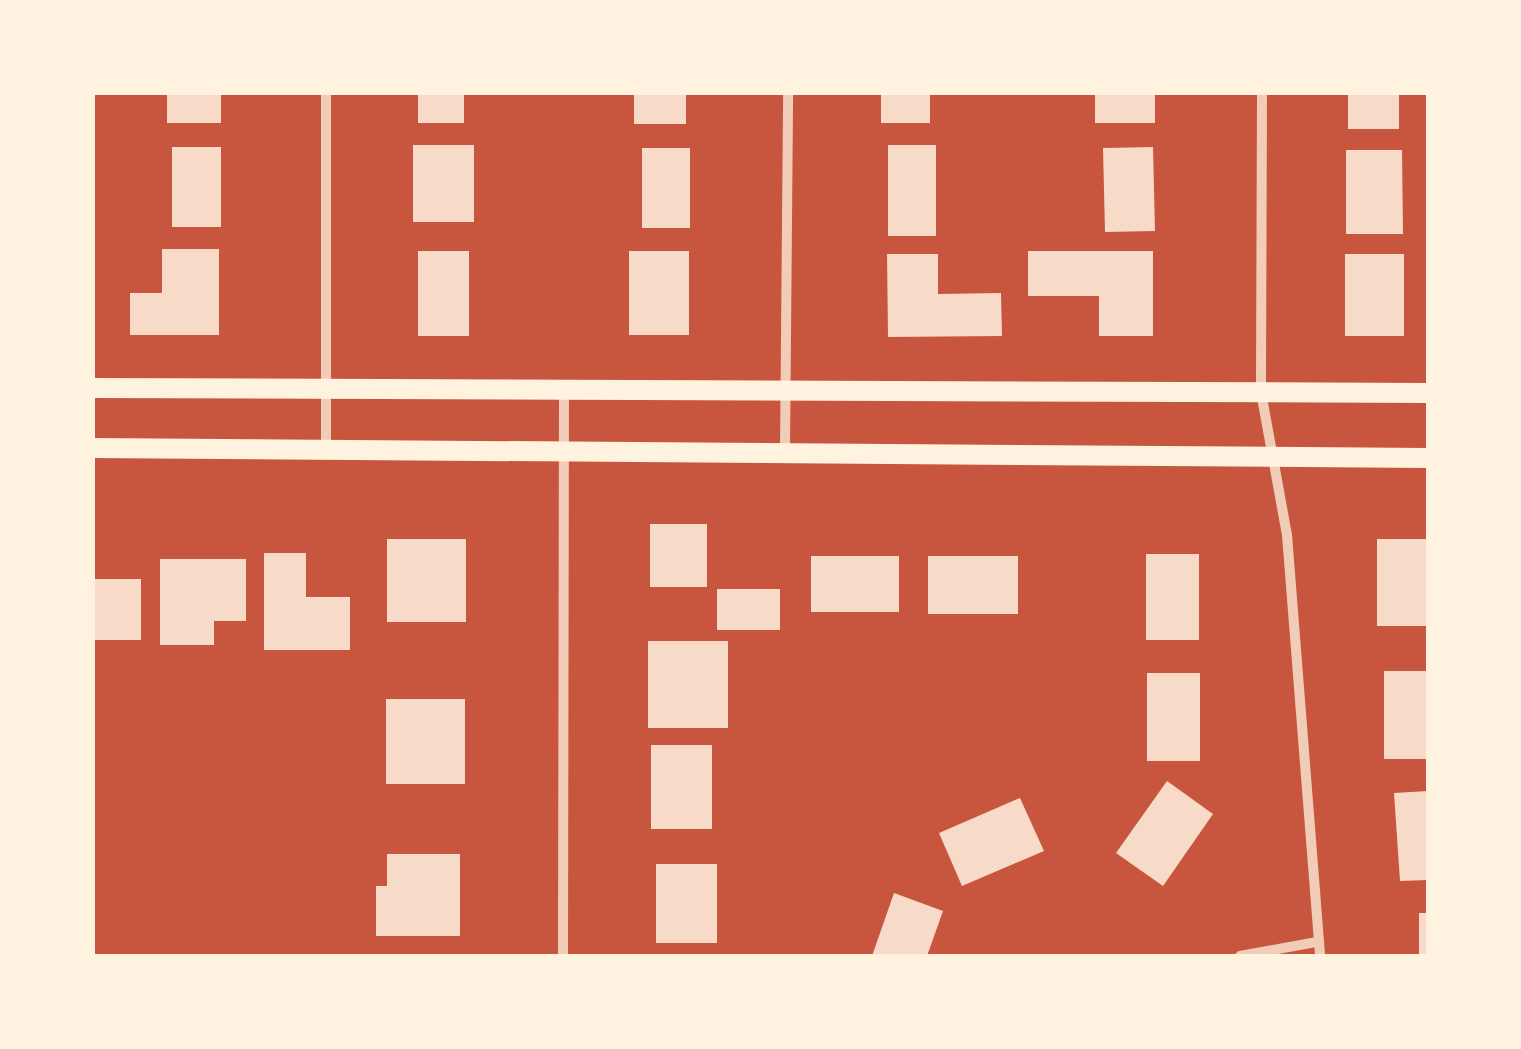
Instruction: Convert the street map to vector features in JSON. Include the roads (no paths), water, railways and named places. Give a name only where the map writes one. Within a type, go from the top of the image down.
[{"type":"main road","points":[[92,388],[788,388],[1428,394]]},
{"type":"main road","points":[[92,448],[1428,458]]},
{"type":"street","points":[[326,92],[326,449]]},
{"type":"street","points":[[785,451],[788,92]]},
{"type":"street","points":[[1262,92],[1261,392],[1287,535],[1320,956]]},
{"type":"street","points":[[563,956],[564,388]]},
{"type":"street","points":[[1240,956],[1316,942]]}]
